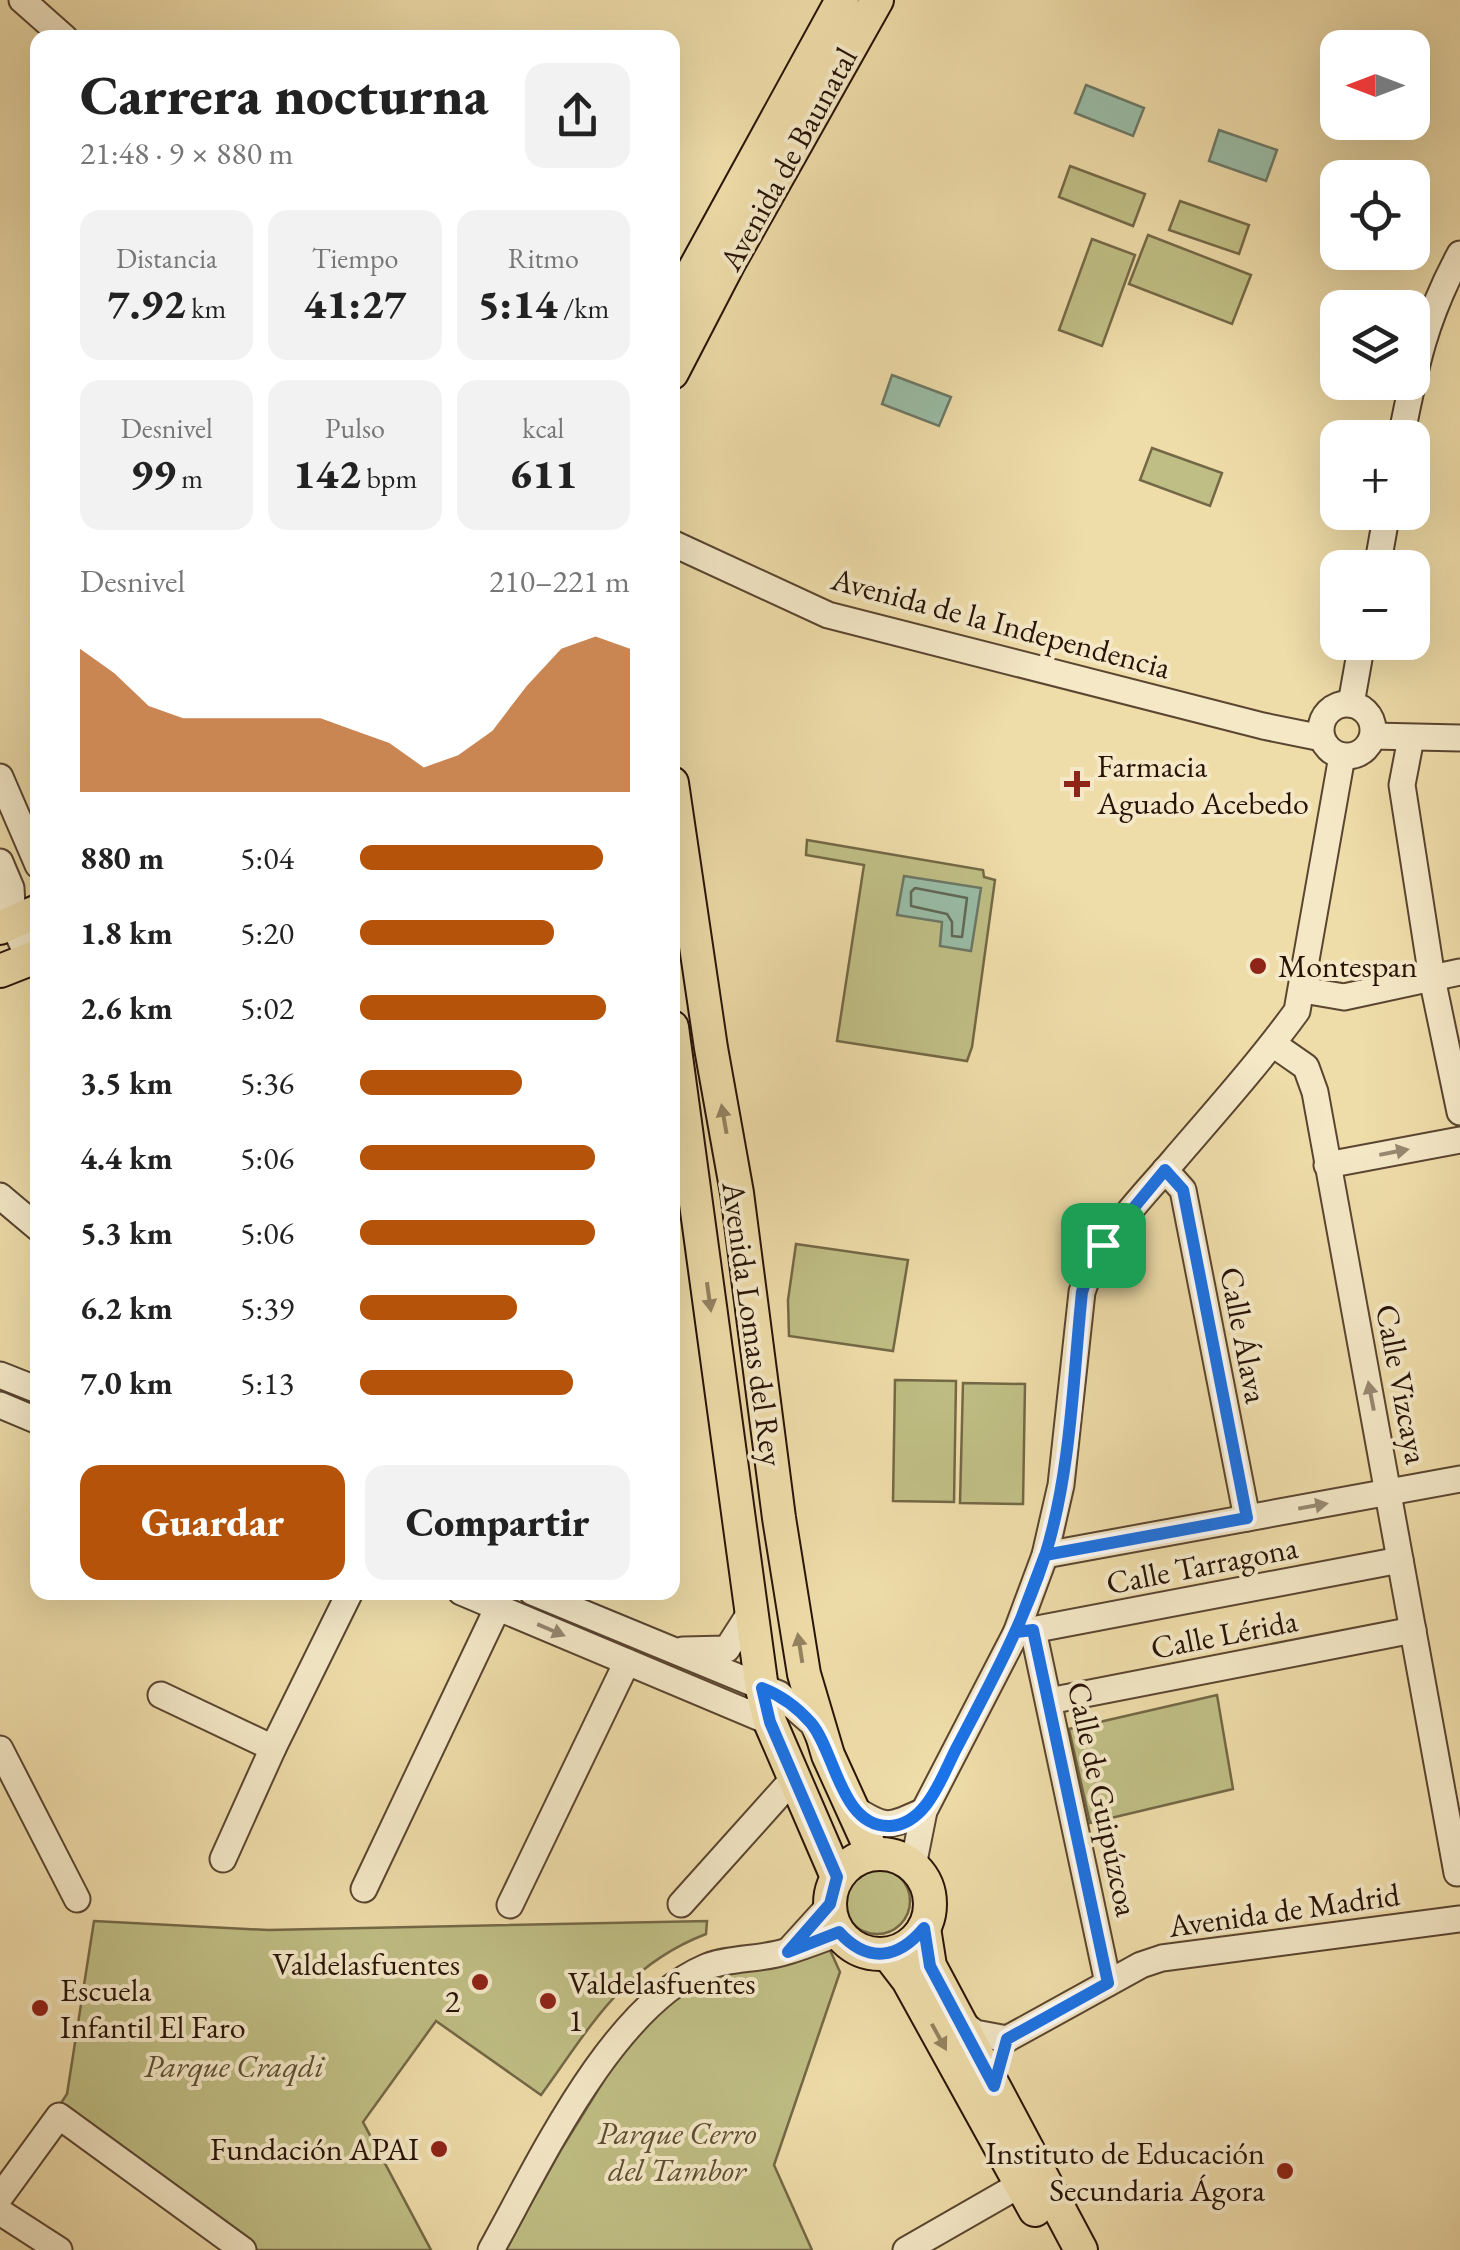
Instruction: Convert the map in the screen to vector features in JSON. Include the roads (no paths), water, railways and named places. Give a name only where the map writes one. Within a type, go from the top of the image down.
[{"type":"main road","name":"Avenida de Baunatal","points":[[680,295],[842,0]]},
{"type":"main road","name":"Avenida de Baunatal","points":[[680,357],[876,0]]},
{"type":"main road","name":"Avenida Lomas del Rey","points":[[680,837],[737,1193],[779,1518],[804,1674],[828,1755],[874,1854]]},
{"type":"main road","name":"Avenida Lomas del Rey","points":[[680,1136],[683,1177],[762,1688],[770,1722],[794,1778],[835,1905]]},
{"type":"main road","points":[[924,1928],[910,1945],[888,1954],[867,1953],[851,1946],[835,1905],[854,1861],[874,1854],[898,1857],[913,1866],[925,1882],[930,1898],[924,1928],[930,1966],[1081,2250]]},
{"type":"main road","points":[[888,1954],[908,1980],[1056,2250]]},
{"type":"street","points":[[22,0],[52,30]]},
{"type":"street","points":[[1405,420],[1423,334],[1460,254]]},
{"type":"street","name":"Avenida de la Independencia","points":[[680,547],[828,615],[1322,738]]},
{"type":"street","points":[[1351,704],[1359,660]]},
{"type":"street","points":[[1351,704],[1369,716],[1373,736],[1360,754],[1342,756],[1329,749],[1322,738],[1322,726],[1326,716],[1338,706],[1351,704]]},
{"type":"street","points":[[1373,736],[1460,738]]},
{"type":"street","points":[[1411,738],[1402,785],[1432,978],[1460,1112]]},
{"type":"street","points":[[913,1866],[924,1812],[1025,1631],[1061,1486],[1082,1292],[1090,1268],[1114,1231],[1273,1044],[1296,1011],[1342,756]]},
{"type":"street","points":[[0,778],[30,848]]},
{"type":"street","points":[[22,962],[11,888],[0,860],[30,853]]},
{"type":"street","points":[[1302,990],[1344,996],[1460,972]]},
{"type":"street","name":"Calle Vizcaya","points":[[1273,1044],[1306,1066],[1315,1092],[1457,1873]]},
{"type":"street","points":[[1328,1165],[1460,1140]]},
{"type":"street","name":"Calle Álava","points":[[1165,1170],[1183,1190],[1247,1518]]},
{"type":"street","points":[[0,1196],[30,1221]]},
{"type":"street","points":[[0,1375],[30,1387]]},
{"type":"street","points":[[0,1405],[30,1417]]},
{"type":"street","points":[[1045,1555],[1460,1478]]},
{"type":"street","name":"Calle Tarragona","points":[[1025,1631],[1400,1560]]},
{"type":"street","points":[[223,1859],[346,1600]]},
{"type":"street","points":[[480,1600],[770,1722]]},
{"type":"street","points":[[569,1601],[663,1648],[779,1694],[813,1724],[828,1755]]},
{"type":"street","points":[[364,1889],[498,1608]]},
{"type":"street","points":[[663,1648],[709,1652],[727,1649],[752,1610]]},
{"type":"street","name":"Calle Lérida","points":[[1048,1701],[1413,1630]]},
{"type":"street","name":"Calle de Guipúzcoa","points":[[1025,1631],[1048,1701],[1108,1983]]},
{"type":"street","points":[[510,1905],[627,1662]]},
{"type":"street","points":[[161,1695],[273,1748]]},
{"type":"street","points":[[0,1749],[77,1899]]},
{"type":"street","points":[[681,1904],[794,1778]]},
{"type":"street","points":[[852,1807],[891,1826],[924,1812]]},
{"type":"street","points":[[874,1854],[924,1812]]},
{"type":"street","points":[[491,2250],[576,2098],[640,2016],[676,1985],[707,1967],[788,1952],[835,1905]]},
{"type":"street","name":"Avenida de Madrid","points":[[1007,2039],[1162,1958],[1460,1919]]},
{"type":"street","points":[[961,2022],[976,2033],[1007,2039],[994,2086]]},
{"type":"street","points":[[0,2196],[59,2116],[243,2250]]},
{"type":"street","points":[[906,2250],[1021,2184]]},
{"type":"street","points":[[0,2212],[59,2250]]},
{"type":"water","points":[[1086,85],[1144,108],[1133,136],[1075,113]]},
{"type":"water","points":[[1219,130],[1277,150],[1266,181],[1209,161]]},
{"type":"water","points":[[892,375],[951,397],[939,426],[882,404]]},
{"type":"water","points":[[904,876],[981,888],[971,951],[940,946],[942,922],[897,915]]},
{"type":"place","name":"Farmacia Aguado Acebedo","points":[[1077,784]]},
{"type":"place","name":"Montespan","points":[[1258,966]]},
{"type":"place","name":"Valdelasfuentes 2","points":[[480,1982]]},
{"type":"place","name":"Valdelasfuentes 1","points":[[548,2001]]},
{"type":"place","name":"Escuela Infantil El Faro","points":[[40,2008]]},
{"type":"place","name":"Fundación APAI","points":[[439,2149]]},
{"type":"place","name":"Instituto de Educación Secundaria Ágora","points":[[1285,2171]]},
{"type":"park label","name":"Parque Craqdi","points":[[234,2066]]},
{"type":"park label","name":"Parque Cerro del Tambor","points":[[677,2152]]}]
